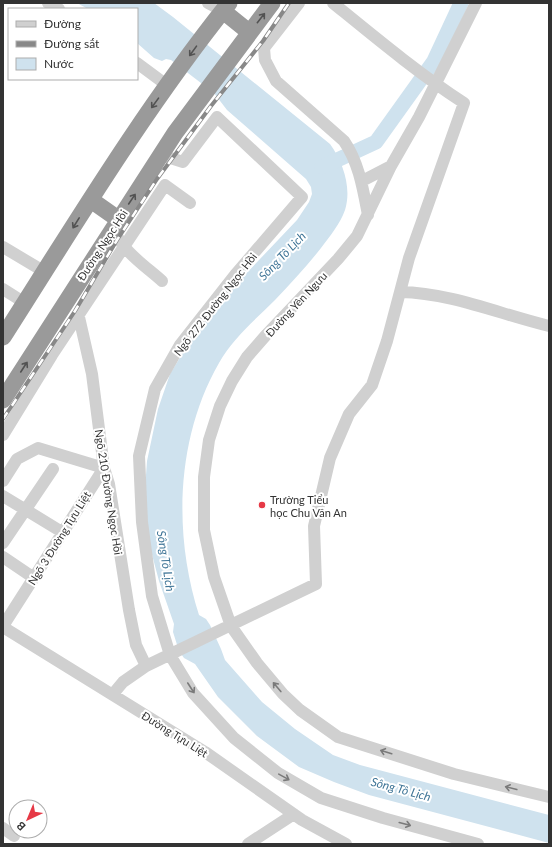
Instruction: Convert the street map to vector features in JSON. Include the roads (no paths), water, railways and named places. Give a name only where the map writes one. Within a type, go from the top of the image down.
[{"type":"highway","points":[[3,337],[91,200],[168,86],[226,7],[249,32],[272,3]]},
{"type":"highway","name":"Đường Ngọc Hồi","points":[[3,400],[115,224],[161,155],[249,32]]},
{"type":"highway","points":[[91,200],[115,224]]},
{"type":"street","points":[[48,3],[57,8]]},
{"type":"street","points":[[208,3],[226,7]]},
{"type":"street","points":[[299,3],[264,48],[265,60],[276,81],[344,141],[352,153],[362,181],[368,215]]},
{"type":"street","points":[[113,694],[123,682],[146,666],[316,584],[314,526],[330,458],[349,414],[372,385],[387,341],[409,258],[464,103],[411,66],[392,48],[333,3]]},
{"type":"street","name":"Đường Yên Ngưu","points":[[476,3],[432,82],[416,123],[391,166],[357,236],[338,259],[247,357],[232,381],[220,406],[209,440],[204,477],[203,507],[209,558],[227,627],[282,694],[300,710],[338,737],[454,774],[549,797]]},
{"type":"street","points":[[138,64],[168,86]]},
{"type":"street","name":"Ngõ 272 Đường Ngọc Hồi","points":[[161,155],[183,162],[217,117],[302,197],[235,275],[180,345],[155,389],[139,456],[142,522],[152,596],[174,653]]},
{"type":"street","points":[[362,181],[391,166]]},
{"type":"street","points":[[3,435],[52,355],[165,186],[190,203]]},
{"type":"street","points":[[115,224],[117,240],[123,248],[162,281]]},
{"type":"street","points":[[3,247],[45,272]]},
{"type":"street","points":[[3,289],[25,303]]},
{"type":"street","points":[[400,292],[413,292],[470,303],[549,326]]},
{"type":"street","name":"Ngõ 210 Đường Ngọc Hồi","points":[[78,317],[92,374],[104,468],[109,484],[128,610],[136,645],[146,666]]},
{"type":"street","points":[[3,481],[17,459],[38,448],[104,468]]},
{"type":"street","name":"Ngõ 3 Đường Tựu Liệt","points":[[3,627],[104,468]]},
{"type":"street","points":[[3,544],[53,469]]},
{"type":"street","points":[[3,496],[62,532]]},
{"type":"street","points":[[3,557],[34,578]]},
{"type":"street","name":"Đường Tựu Liệt","points":[[3,627],[205,752],[294,814],[346,844]]},
{"type":"street","points":[[174,653],[193,693],[234,738],[278,773],[321,798],[383,818],[478,844]]},
{"type":"street","points":[[248,844],[294,814]]},
{"type":"water","points":[[77,3],[154,3],[330,144],[339,159],[347,184],[347,202],[338,225],[305,268],[231,345],[219,363],[205,392],[194,423],[187,454],[183,487],[183,519],[185,552],[199,615],[206,619],[210,625],[225,660],[262,702],[295,729],[333,755],[360,765],[549,815],[549,843],[369,795],[299,767],[257,736],[218,697],[195,664],[184,658],[179,651],[173,632],[174,624],[159,581],[150,547],[144,503],[147,461],[158,409],[170,374],[204,318],[297,220],[309,202],[312,194],[311,187],[306,179],[227,110],[214,93],[171,60],[166,59],[162,61],[154,58],[138,44],[138,8],[86,8]]},
{"type":"waterway","name":"Sông Tô Lịch","points":[[322,167],[376,142],[434,61],[461,3]]},
{"type":"railway","points":[[3,419],[75,311],[117,240],[157,179],[211,106],[263,41],[289,3]]},
{"type":"place","name":"Trường Tiểu học Chu Văn An","points":[[262,505]]}]
